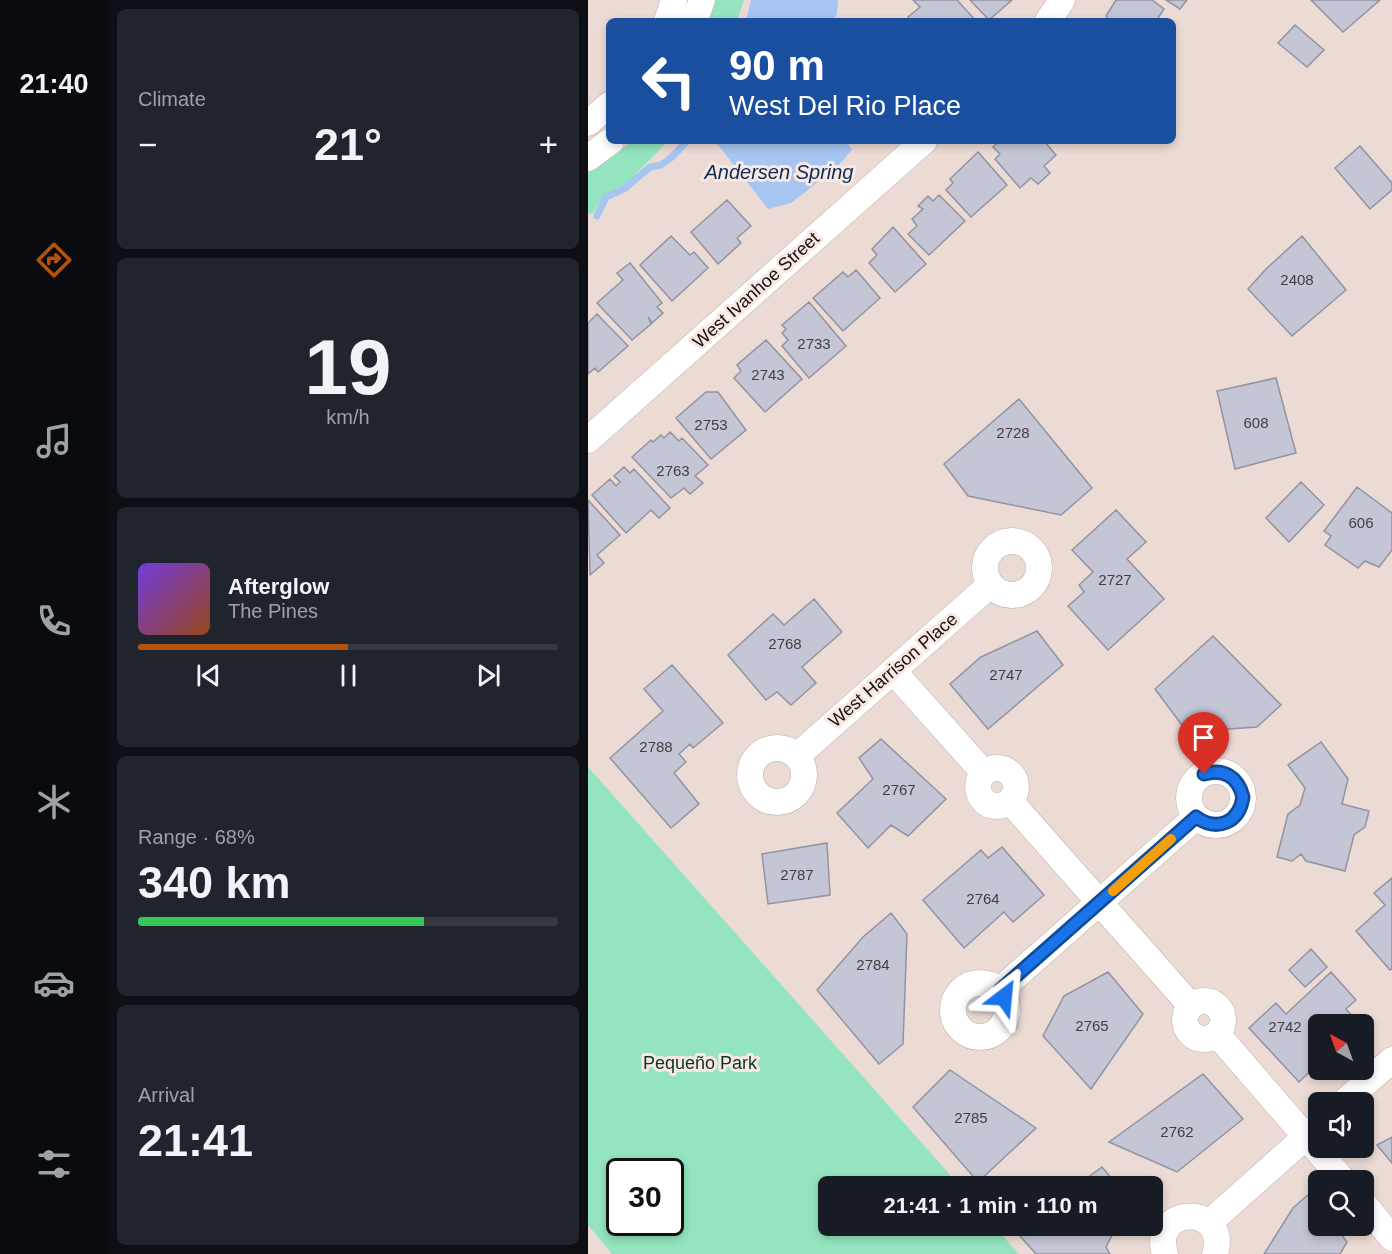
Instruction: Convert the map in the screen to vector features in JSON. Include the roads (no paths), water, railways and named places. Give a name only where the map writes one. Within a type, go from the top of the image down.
[{"type":"street","points":[[668,18],[674,0]]},
{"type":"street","points":[[695,18],[702,0]]},
{"type":"street","points":[[1050,18],[1062,0]]},
{"type":"street","points":[[588,123],[606,108]]},
{"type":"street","points":[[588,158],[606,144]]},
{"type":"street","name":"West Ivanhoe Street","points":[[588,440],[921,144]]},
{"type":"street","name":"West Harrison Place","points":[[797,756],[990,585]]},
{"type":"street","points":[[893,671],[984,773],[978,785],[979,792],[986,802],[999,806],[1010,801],[1191,1006],[1208,1001],[1218,1007],[1223,1018],[1217,1034],[1308,1127]]},
{"type":"street","points":[[1000,990],[1196,817]]},
{"type":"street","points":[[1355,1092],[1392,1060]]},
{"type":"street","points":[[1209,1223],[1308,1135]]},
{"type":"street","points":[[1165,1254],[1164,1237],[1174,1221],[1192,1216],[1209,1223],[1217,1238],[1215,1254]]},
{"type":"street","points":[[1374,1216],[1392,1238]]},
{"type":"street","points":[[1389,1254],[1392,1244]]},
{"type":"water","points":[[751,0],[838,0],[837,14],[834,18],[747,18]]},
{"type":"water","name":"Andersen Spring","points":[[717,144],[848,144],[852,150],[836,168],[791,203],[768,209]]},
{"type":"waterway","points":[[597,216],[606,197],[624,189],[650,167],[661,165],[684,144]]},
{"type":"park label","name":"Pequeño Park","points":[[700,1063]]}]
